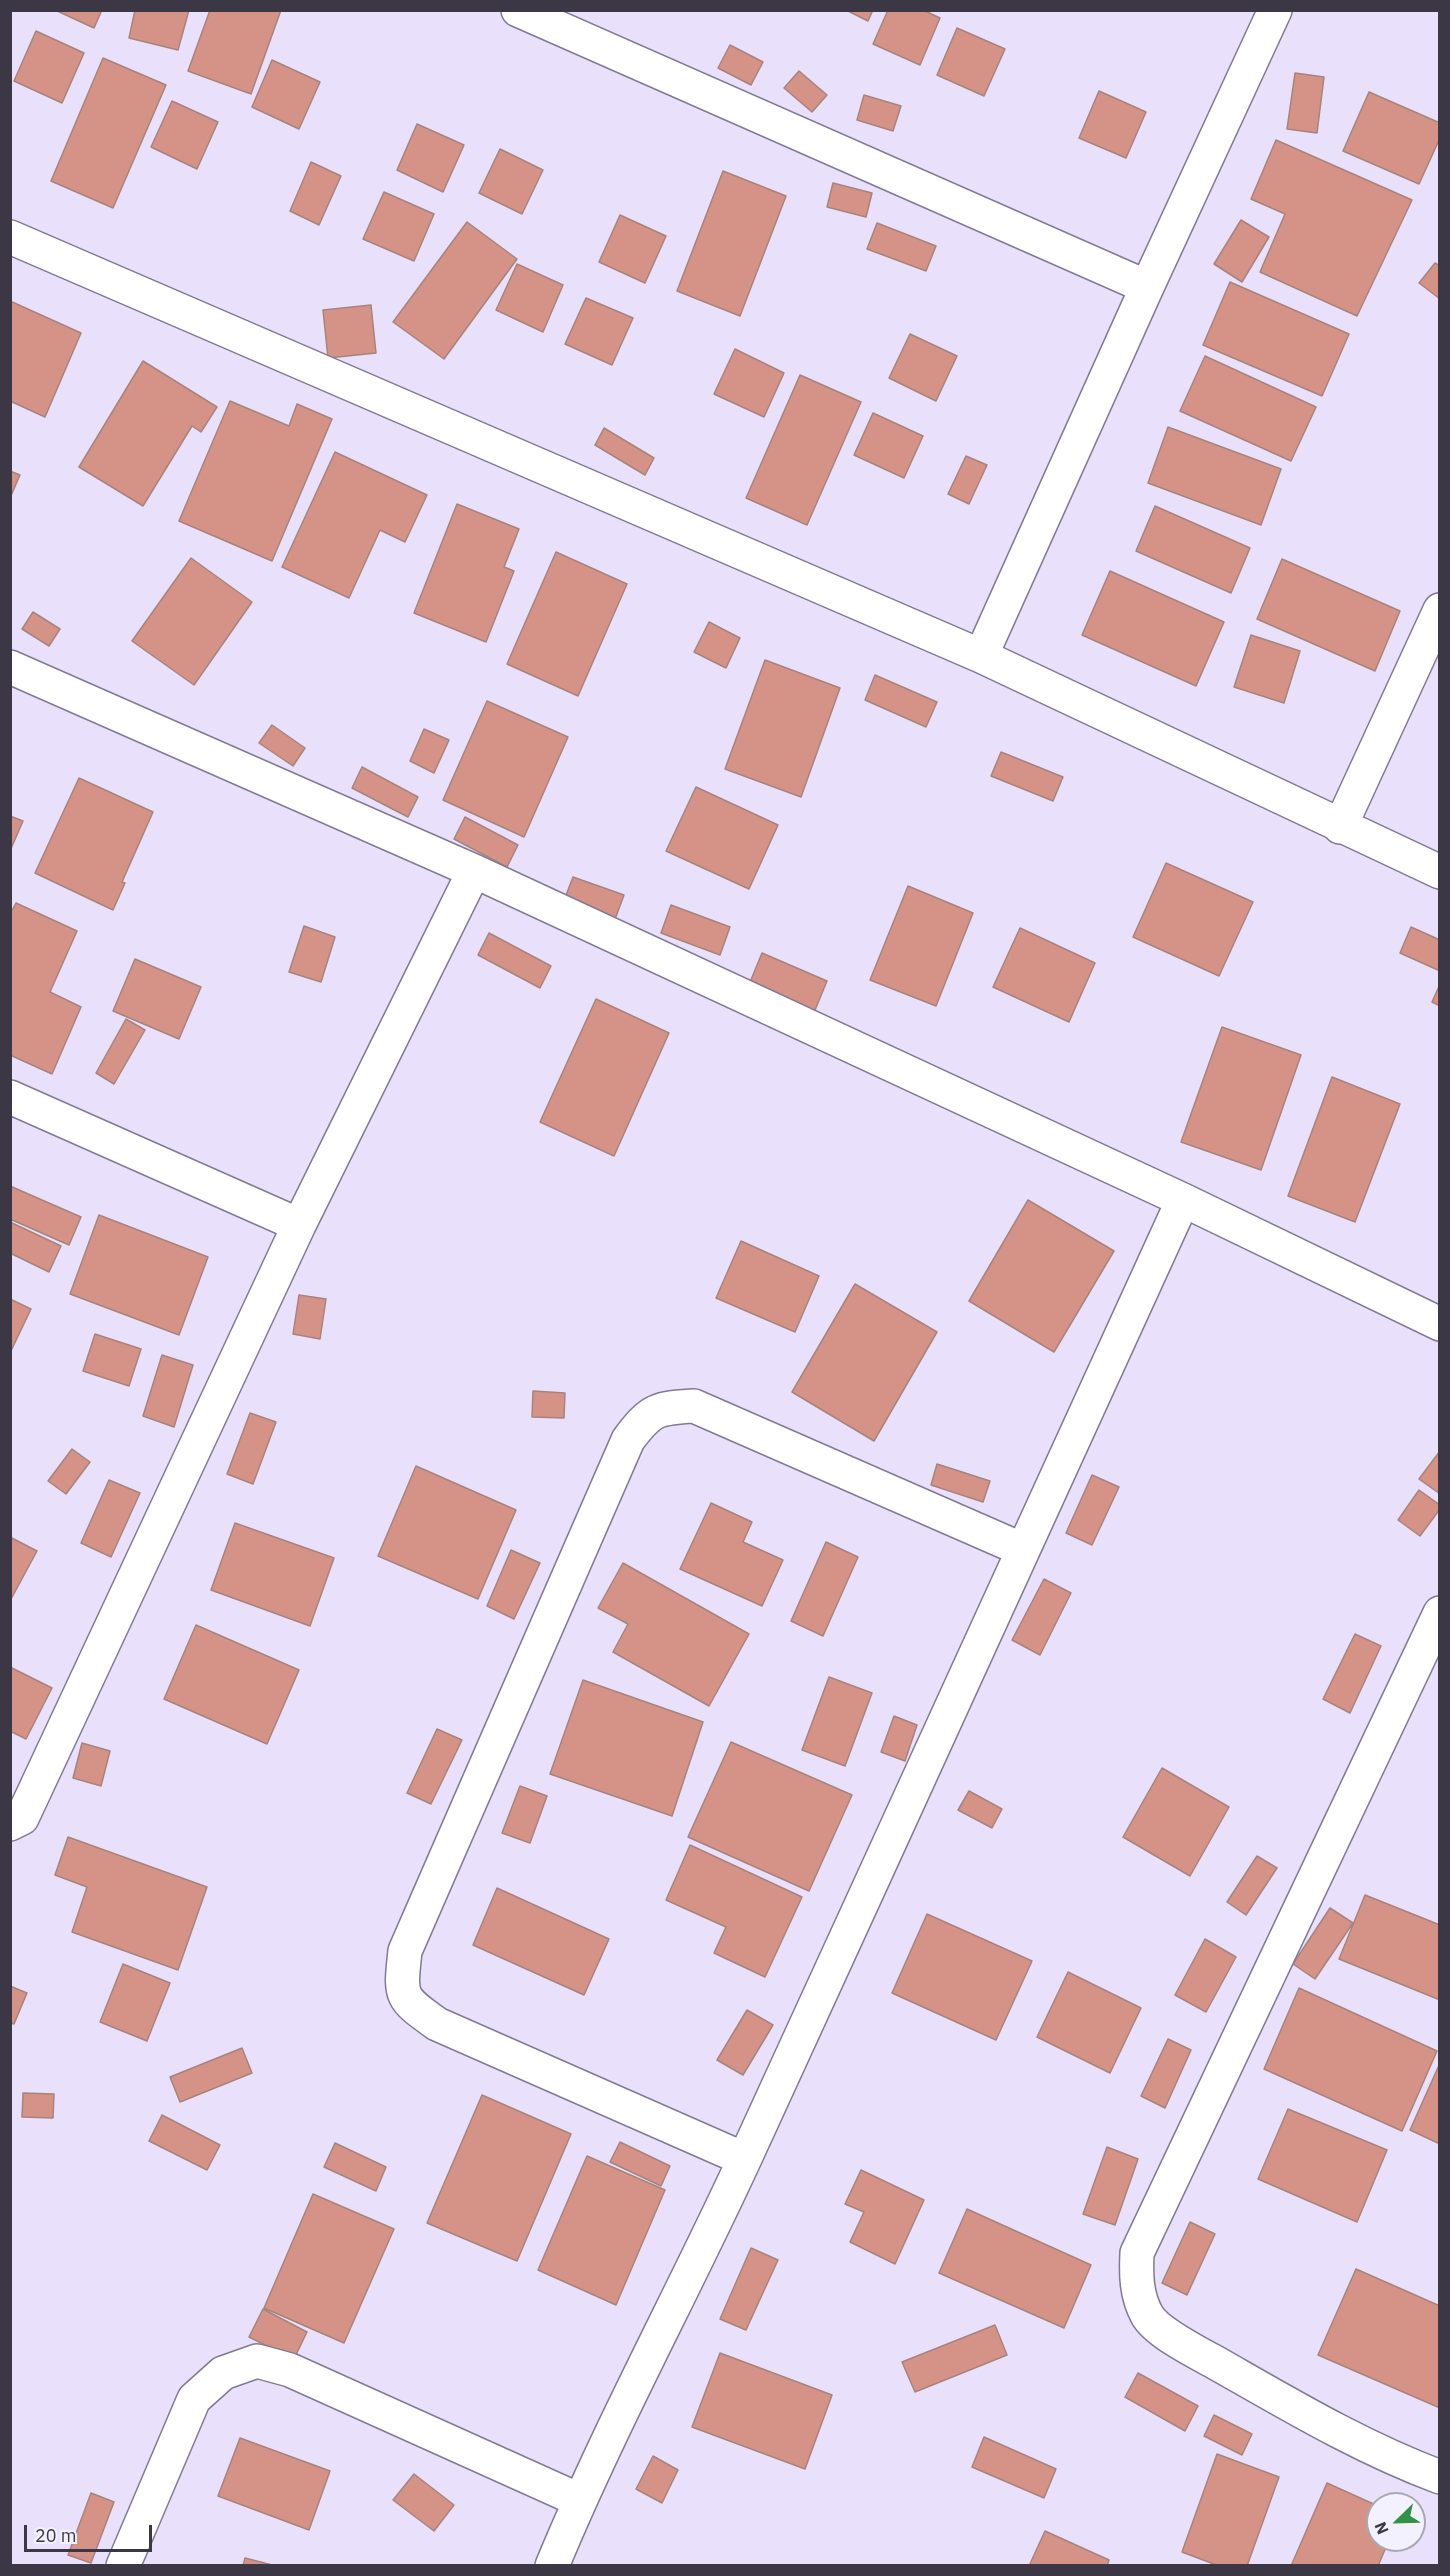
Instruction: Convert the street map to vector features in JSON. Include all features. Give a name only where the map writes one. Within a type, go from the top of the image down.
[{"type":"street","points":[[518,10],[1147,287]]},
{"type":"street","points":[[981,656],[1275,10]]},
{"type":"street","points":[[10,237],[981,656],[1440,872]]},
{"type":"street","points":[[1341,827],[1440,610]]},
{"type":"street","points":[[10,667],[474,871],[1183,1200],[1440,1324]]},
{"type":"street","points":[[10,1824],[22,1818],[299,1225],[474,871]]},
{"type":"street","points":[[10,1098],[299,1225]]},
{"type":"street","points":[[552,2565],[579,2500],[744,2159],[1021,1549],[1183,1200]]},
{"type":"street","points":[[744,2159],[437,2024],[410,2005],[401,1986],[405,1951],[628,1440],[642,1421],[663,1408],[694,1406],[1021,1549]]},
{"type":"street","points":[[1440,1613],[1137,2253],[1136,2284],[1147,2317],[1173,2338],[1298,2410],[1440,2477]]},
{"type":"street","points":[[123,2565],[194,2399],[223,2373],[257,2361],[290,2370],[579,2500]]},
{"type":"building","points":[[55,10],[102,10],[94,28]]},
{"type":"building","points":[[135,10],[189,10],[178,50],[129,38]]},
{"type":"building","points":[[210,10],[281,10],[251,94],[188,71]]},
{"type":"building","points":[[846,10],[873,10],[868,21]]},
{"type":"building","points":[[888,10],[923,10],[940,18],[920,65],[873,44]]},
{"type":"building","points":[[957,28],[1005,49],[984,96],[937,75]]},
{"type":"building","points":[[36,31],[84,53],[62,103],[14,81]]},
{"type":"building","points":[[730,45],[763,62],[751,85],[718,68]]},
{"type":"building","points":[[103,58],[166,85],[113,208],[51,181]]},
{"type":"building","points":[[272,60],[320,82],[299,129],[252,107]]},
{"type":"building","points":[[799,71],[827,95],[812,112],[784,88]]},
{"type":"building","points":[[1295,73],[1324,77],[1317,133],[1287,129]]},
{"type":"building","points":[[1099,91],[1146,112],[1126,158],[1079,138]]},
{"type":"building","points":[[1369,92],[1440,123],[1440,138],[1419,184],[1343,151]]},
{"type":"building","points":[[864,95],[901,106],[893,131],[857,120]]},
{"type":"building","points":[[172,101],[218,122],[197,169],[151,147]]},
{"type":"building","points":[[417,124],[464,145],[443,192],[397,170]]},
{"type":"building","points":[[1276,140],[1412,200],[1357,316],[1260,272],[1285,214],[1251,199]]},
{"type":"building","points":[[500,149],[543,170],[522,214],[479,193]]},
{"type":"building","points":[[311,162],[341,176],[319,225],[290,211]]},
{"type":"building","points":[[723,171],[786,196],[740,316],[677,291]]},
{"type":"building","points":[[833,183],[872,193],[866,217],[827,207]]},
{"type":"building","points":[[384,192],[434,214],[414,261],[363,239]]},
{"type":"building","points":[[620,215],[666,236],[645,283],[599,262]]},
{"type":"building","points":[[1241,220],[1269,237],[1242,282],[1214,264]]},
{"type":"building","points":[[467,222],[517,259],[444,359],[393,322]]},
{"type":"building","points":[[877,223],[936,246],[926,271],[867,249]]},
{"type":"building","points":[[1435,263],[1440,266],[1440,299],[1419,283]]},
{"type":"building","points":[[517,264],[563,285],[543,332],[496,310]]},
{"type":"building","points":[[1230,282],[1349,334],[1322,396],[1203,345]]},
{"type":"building","points":[[586,298],[633,318],[612,365],[565,344]]},
{"type":"building","points":[[10,301],[81,333],[45,417],[10,401]]},
{"type":"building","points":[[371,305],[376,353],[328,358],[323,310]]},
{"type":"building","points":[[910,334],[957,356],[936,401],[889,378]]},
{"type":"building","points":[[735,349],[784,373],[764,417],[714,394]]},
{"type":"building","points":[[1205,356],[1316,407],[1291,461],[1180,411]]},
{"type":"building","points":[[143,361],[217,407],[201,432],[192,426],[143,506],[79,467]]},
{"type":"building","points":[[800,375],[861,402],[807,525],[746,498]]},
{"type":"building","points":[[230,401],[289,426],[297,404],[332,419],[272,561],[179,521]]},
{"type":"building","points":[[873,413],[923,436],[904,478],[854,455]]},
{"type":"building","points":[[1168,427],[1281,469],[1261,525],[1148,483]]},
{"type":"building","points":[[604,428],[654,458],[645,475],[595,445]]},
{"type":"building","points":[[335,452],[427,495],[405,542],[380,530],[349,598],[282,567]]},
{"type":"building","points":[[966,456],[987,465],[969,504],[948,494]]},
{"type":"building","points":[[10,471],[20,475],[10,498]]},
{"type":"building","points":[[457,504],[519,529],[504,567],[514,571],[486,642],[414,613]]},
{"type":"building","points":[[1155,506],[1250,548],[1231,593],[1136,551]]},
{"type":"building","points":[[556,552],[627,584],[578,696],[507,664]]},
{"type":"building","points":[[191,558],[252,602],[194,685],[132,641]]},
{"type":"building","points":[[1282,559],[1400,611],[1375,671],[1257,619]]},
{"type":"building","points":[[1110,571],[1224,622],[1196,686],[1082,635]]},
{"type":"building","points":[[33,612],[60,629],[49,646],[22,629]]},
{"type":"building","points":[[709,622],[740,638],[726,668],[694,652]]},
{"type":"building","points":[[1251,635],[1300,651],[1284,703],[1234,687]]},
{"type":"building","points":[[765,660],[840,688],[801,797],[725,769]]},
{"type":"building","points":[[875,675],[937,702],[926,727],[865,700]]},
{"type":"building","points":[[487,701],[568,737],[524,837],[443,800]]},
{"type":"building","points":[[272,725],[305,748],[293,766],[259,743]]},
{"type":"building","points":[[424,729],[449,740],[434,773],[410,761]]},
{"type":"building","points":[[1001,752],[1063,777],[1053,801],[991,776]]},
{"type":"building","points":[[362,767],[418,797],[408,817],[352,788]]},
{"type":"building","points":[[79,778],[153,812],[122,882],[125,883],[113,910],[35,873]]},
{"type":"building","points":[[696,787],[778,825],[749,889],[666,851]]},
{"type":"building","points":[[10,816],[23,821],[10,851]]},
{"type":"building","points":[[465,817],[518,845],[507,867],[454,839]]},
{"type":"building","points":[[1166,863],[1253,902],[1219,976],[1133,937]]},
{"type":"building","points":[[573,877],[624,895],[614,922],[563,903]]},
{"type":"building","points":[[908,886],[973,913],[936,1006],[870,980]]},
{"type":"building","points":[[16,903],[77,931],[50,992],[81,1007],[52,1074],[10,1055],[10,914]]},
{"type":"building","points":[[671,905],[730,927],[720,955],[661,933]]},
{"type":"building","points":[[304,926],[335,937],[321,982],[289,972]]},
{"type":"building","points":[[1411,927],[1440,940],[1440,971],[1400,953]]},
{"type":"building","points":[[1020,928],[1095,963],[1069,1022],[993,987]]},
{"type":"building","points":[[489,933],[551,966],[540,988],[478,955]]},
{"type":"building","points":[[762,953],[827,981],[813,1015],[748,987]]},
{"type":"building","points":[[135,959],[201,987],[179,1039],[113,1011]]},
{"type":"building","points":[[1440,984],[1440,1006],[1432,1002]]},
{"type":"building","points":[[596,999],[669,1033],[614,1156],[540,1122]]},
{"type":"building","points":[[126,1019],[145,1030],[114,1084],[96,1073]]},
{"type":"building","points":[[1222,1027],[1301,1055],[1261,1170],[1181,1142]]},
{"type":"building","points":[[1332,1077],[1400,1104],[1355,1222],[1288,1196]]},
{"type":"building","points":[[10,1186],[81,1217],[69,1245],[10,1219]]},
{"type":"building","points":[[1028,1200],[1114,1251],[1054,1352],[969,1301]]},
{"type":"building","points":[[99,1215],[208,1257],[179,1335],[70,1294]]},
{"type":"building","points":[[10,1222],[61,1246],[49,1272],[10,1253]]},
{"type":"building","points":[[741,1241],[819,1276],[795,1332],[716,1298]]},
{"type":"building","points":[[855,1284],[937,1332],[874,1441],[792,1392]]},
{"type":"building","points":[[299,1295],[326,1299],[320,1339],[293,1334]]},
{"type":"building","points":[[10,1299],[31,1309],[10,1353]]},
{"type":"building","points":[[95,1334],[141,1349],[129,1386],[83,1371]]},
{"type":"building","points":[[162,1355],[193,1365],[174,1427],[143,1416]]},
{"type":"building","points":[[533,1391],[565,1393],[564,1418],[532,1417]]},
{"type":"building","points":[[250,1413],[276,1422],[253,1484],[227,1474]]},
{"type":"building","points":[[72,1449],[90,1462],[66,1494],[48,1481]]},
{"type":"building","points":[[1440,1451],[1440,1494],[1419,1479]]},
{"type":"building","points":[[937,1464],[990,1481],[983,1502],[931,1485]]},
{"type":"building","points":[[416,1466],[516,1510],[478,1599],[378,1556]]},
{"type":"building","points":[[1092,1475],[1119,1487],[1092,1545],[1066,1533]]},
{"type":"building","points":[[109,1480],[140,1493],[111,1557],[81,1543]]},
{"type":"building","points":[[1419,1490],[1440,1505],[1440,1509],[1420,1536],[1398,1520]]},
{"type":"building","points":[[711,1503],[752,1522],[743,1542],[783,1560],[762,1606],[680,1569]]},
{"type":"building","points":[[235,1523],[334,1558],[310,1626],[211,1590]]},
{"type":"building","points":[[10,1537],[37,1551],[10,1601]]},
{"type":"building","points":[[826,1542],[858,1557],[823,1636],[791,1621]]},
{"type":"building","points":[[511,1550],[540,1563],[514,1619],[487,1606]]},
{"type":"building","points":[[623,1563],[749,1634],[709,1706],[613,1652],[628,1624],[598,1608]]},
{"type":"building","points":[[1044,1579],[1071,1593],[1040,1655],[1012,1640]]},
{"type":"building","points":[[196,1625],[299,1670],[267,1744],[164,1699]]},
{"type":"building","points":[[1355,1634],[1381,1646],[1350,1713],[1323,1699]]},
{"type":"building","points":[[10,1667],[52,1688],[26,1739],[10,1731]]},
{"type":"building","points":[[829,1677],[872,1693],[845,1766],[802,1750]]},
{"type":"building","points":[[583,1680],[703,1722],[672,1816],[550,1774]]},
{"type":"building","points":[[894,1716],[917,1725],[905,1761],[881,1752]]},
{"type":"building","points":[[437,1729],[462,1740],[431,1804],[407,1793]]},
{"type":"building","points":[[731,1742],[852,1795],[809,1891],[688,1837]]},
{"type":"building","points":[[82,1743],[110,1751],[101,1786],[73,1778]]},
{"type":"building","points":[[1162,1768],[1229,1807],[1190,1876],[1123,1837]]},
{"type":"building","points":[[520,1786],[547,1796],[530,1843],[502,1833]]},
{"type":"building","points":[[969,1791],[1002,1809],[992,1828],[958,1810]]},
{"type":"building","points":[[68,1837],[207,1887],[178,1970],[72,1932],[87,1887],[55,1875]]},
{"type":"building","points":[[690,1845],[802,1897],[765,1977],[714,1953],[726,1927],[666,1900]]},
{"type":"building","points":[[1257,1856],[1277,1868],[1246,1915],[1227,1902]]},
{"type":"building","points":[[497,1888],[609,1939],[584,1995],[473,1945]]},
{"type":"building","points":[[1365,1895],[1440,1925],[1440,2000],[1339,1959]]},
{"type":"building","points":[[1330,1908],[1353,1923],[1315,1979],[1293,1964]]},
{"type":"building","points":[[927,1914],[1032,1961],[996,2040],[892,1993]]},
{"type":"building","points":[[1205,1939],[1236,1957],[1206,2012],[1175,1995]]},
{"type":"building","points":[[123,1964],[170,1983],[147,2041],[100,2022]]},
{"type":"building","points":[[1068,1972],[1141,2008],[1110,2073],[1037,2037]]},
{"type":"building","points":[[10,1986],[27,1993],[14,2024],[10,2023]]},
{"type":"building","points":[[1299,1988],[1437,2051],[1402,2131],[1264,2069]]},
{"type":"building","points":[[747,2010],[773,2025],[743,2075],[717,2060]]},
{"type":"building","points":[[1168,2039],[1191,2050],[1165,2108],[1141,2096]]},
{"type":"building","points":[[242,2048],[252,2073],[180,2102],[170,2077]]},
{"type":"building","points":[[1440,2063],[1440,2144],[1410,2130]]},
{"type":"building","points":[[23,2093],[54,2094],[53,2118],[22,2117]]},
{"type":"building","points":[[482,2095],[571,2134],[517,2261],[427,2223]]},
{"type":"building","points":[[1288,2109],[1387,2150],[1357,2222],[1258,2179]]},
{"type":"building","points":[[162,2115],[220,2145],[207,2170],[149,2141]]},
{"type":"building","points":[[620,2142],[670,2166],[661,2186],[610,2162]]},
{"type":"building","points":[[335,2143],[386,2167],[376,2191],[324,2167]]},
{"type":"building","points":[[1107,2147],[1138,2159],[1115,2225],[1083,2214]]},
{"type":"building","points":[[587,2156],[665,2190],[616,2305],[538,2270]]},
{"type":"building","points":[[861,2170],[924,2200],[895,2264],[850,2242],[864,2212],[845,2204]]},
{"type":"building","points":[[313,2194],[394,2229],[344,2343],[264,2308]]},
{"type":"building","points":[[967,2209],[1091,2265],[1064,2328],[939,2273]]},
{"type":"building","points":[[1190,2222],[1215,2234],[1187,2295],[1162,2283]]},
{"type":"building","points":[[751,2248],[778,2260],[746,2330],[720,2319]]},
{"type":"building","points":[[1356,2269],[1440,2306],[1440,2408],[1318,2355]]},
{"type":"building","points":[[263,2309],[307,2332],[294,2359],[249,2337]]},
{"type":"building","points":[[995,2325],[1007,2355],[915,2392],[902,2362]]},
{"type":"building","points":[[720,2353],[832,2395],[805,2469],[692,2427]]},
{"type":"building","points":[[1138,2373],[1198,2406],[1185,2431],[1125,2397]]},
{"type":"building","points":[[1214,2415],[1252,2434],[1242,2455],[1204,2436]]},
{"type":"building","points":[[984,2437],[1056,2469],[1044,2498],[972,2467]]},
{"type":"building","points":[[240,2438],[330,2471],[309,2530],[218,2496]]},
{"type":"building","points":[[1217,2454],[1279,2477],[1247,2566],[1219,2566],[1182,2552]]},
{"type":"building","points":[[653,2456],[678,2470],[662,2503],[636,2489]]},
{"type":"building","points":[[414,2474],[454,2505],[434,2531],[393,2500]]},
{"type":"building","points":[[1327,2483],[1366,2501],[1366,2552],[1384,2552],[1378,2566],[1291,2566]]},
{"type":"building","points":[[91,2493],[114,2502],[91,2563],[68,2555]]},
{"type":"building","points":[[1045,2531],[1109,2560],[1107,2566],[1029,2566]]},
{"type":"building","points":[[245,2558],[276,2566],[243,2566]]}]
